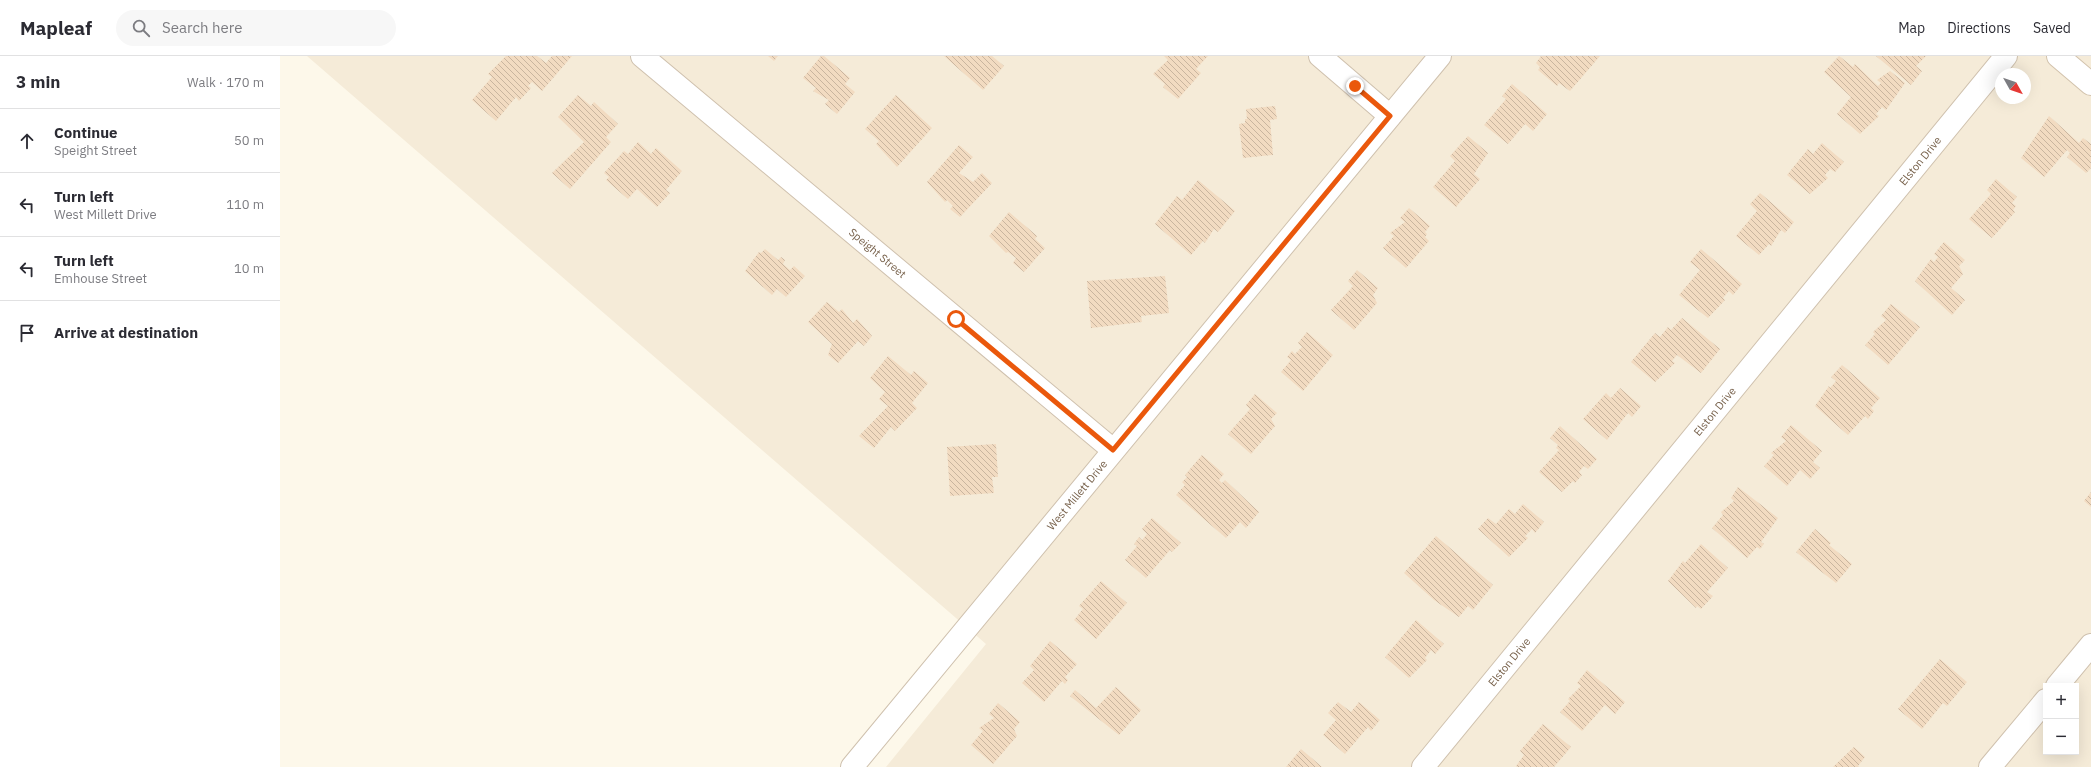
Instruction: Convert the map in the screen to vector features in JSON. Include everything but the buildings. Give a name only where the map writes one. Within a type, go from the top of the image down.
[{"type":"street","name":"Speight Street","points":[[642,56],[1113,450]]},
{"type":"street","points":[[1320,56],[1390,116]]},
{"type":"street","name":"West Millett Drive","points":[[852,767],[1440,56]]},
{"type":"street","name":"Elston Drive","points":[[1423,767],[2006,56]]},
{"type":"street","points":[[2058,56],[2091,84]]},
{"type":"street","points":[[2059,683],[2091,645]]},
{"type":"street","points":[[1990,767],[2043,704]]},
{"type":"shaded area","points":[[307,56],[2091,56],[2091,767],[886,767],[986,644]]},
{"type":"route","points":[[956,319],[1113,450],[1390,116],[1355,86]]}]
